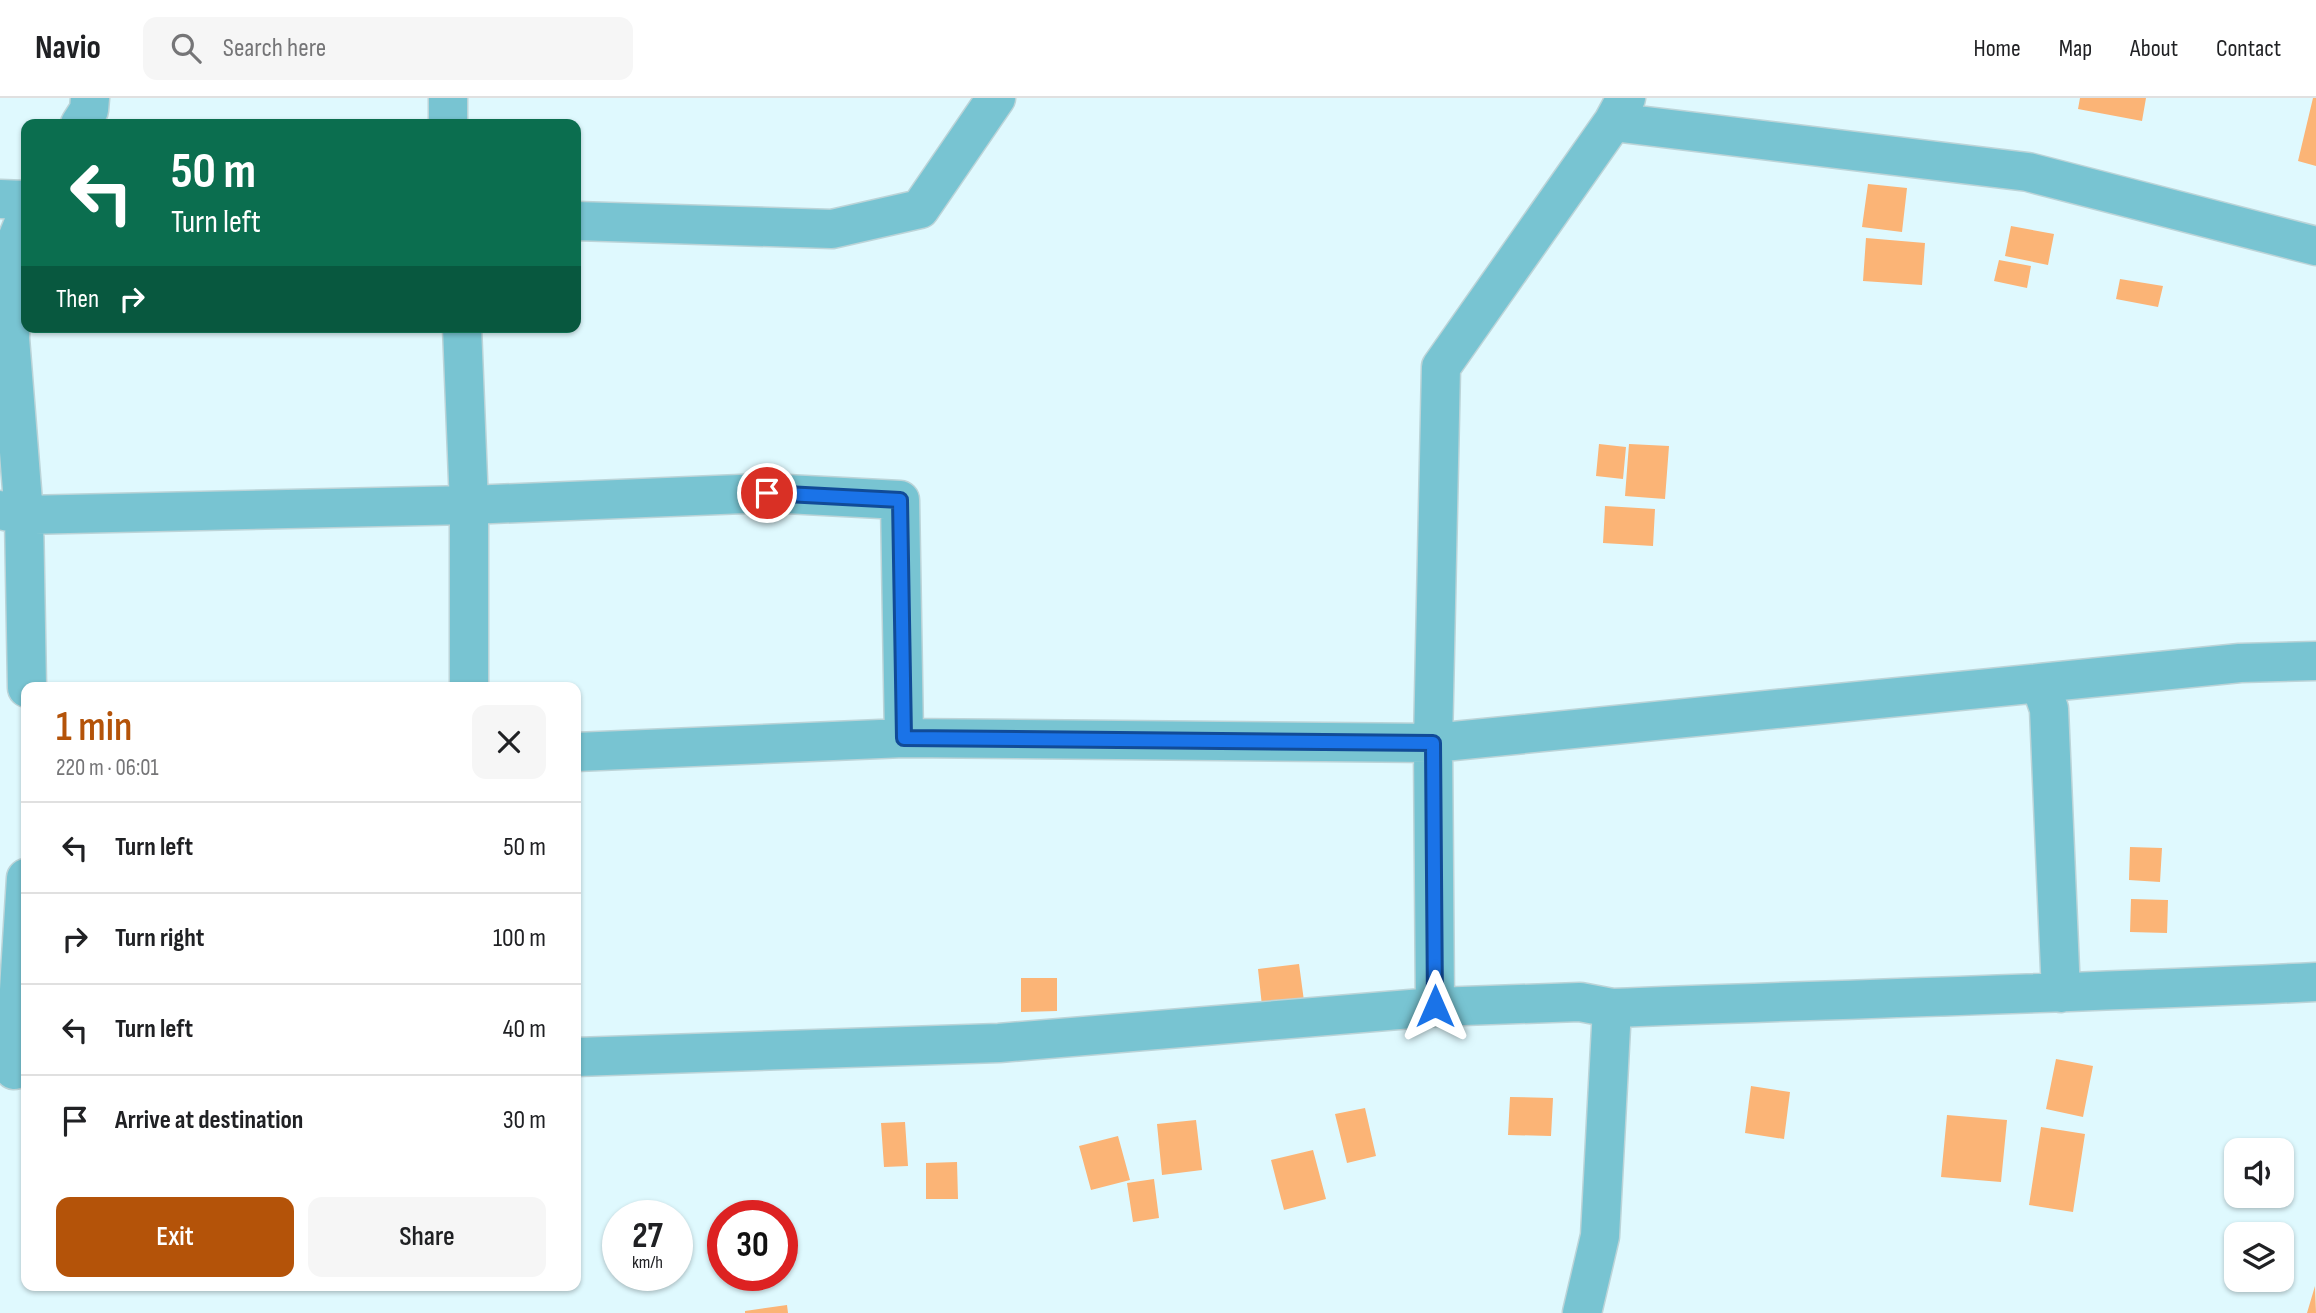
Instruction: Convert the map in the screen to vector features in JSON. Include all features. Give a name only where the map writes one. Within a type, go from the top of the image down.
[{"type":"street","points":[[83,119],[89,110],[90,98]]},
{"type":"street","points":[[448,98],[448,119]]},
{"type":"street","points":[[581,222],[832,229],[920,209],[996,98]]},
{"type":"street","points":[[1435,1006],[1433,743],[1441,367],[1620,110],[2028,172],[2316,246]]},
{"type":"street","points":[[0,199],[21,200]]},
{"type":"street","points":[[17,679],[10,338],[15,244],[21,229]]},
{"type":"street","points":[[462,333],[469,505],[469,682]]},
{"type":"street","points":[[12,512],[469,505],[767,493],[900,500],[904,738]]},
{"type":"street","points":[[581,752],[904,738],[1433,743],[2240,663],[2316,661]]},
{"type":"street","points":[[2040,682],[2049,709],[2061,993]]},
{"type":"street","points":[[13,1070],[21,952]]},
{"type":"street","points":[[581,1057],[999,1043],[1435,1006],[1580,1002],[1612,1009],[2316,982]]},
{"type":"street","points":[[1582,1313],[1600,1236],[1612,1009]]},
{"type":"building","points":[[2080,98],[2146,98],[2142,121],[2078,109]]},
{"type":"building","points":[[2313,98],[2316,98],[2316,166],[2298,161]]},
{"type":"building","points":[[1868,184],[1907,188],[1902,232],[1862,227]]},
{"type":"building","points":[[2011,226],[2054,234],[2048,265],[2005,256]]},
{"type":"building","points":[[1866,238],[1925,243],[1922,285],[1863,281]]},
{"type":"building","points":[[1999,260],[2031,266],[2027,288],[1994,281]]},
{"type":"building","points":[[2120,279],[2163,286],[2158,307],[2116,299]]},
{"type":"building","points":[[1599,444],[1626,447],[1623,479],[1596,476]]},
{"type":"building","points":[[1629,444],[1669,446],[1665,499],[1625,496]]},
{"type":"building","points":[[1605,506],[1655,509],[1653,546],[1603,543]]},
{"type":"building","points":[[2130,847],[2162,848],[2160,882],[2129,880]]},
{"type":"building","points":[[2131,899],[2168,900],[2167,933],[2130,932]]},
{"type":"building","points":[[1299,964],[1304,1001],[1262,1006],[1258,969]]},
{"type":"building","points":[[1021,978],[1057,978],[1057,1011],[1021,1012]]},
{"type":"building","points":[[2056,1059],[2093,1066],[2083,1117],[2046,1109]]},
{"type":"building","points":[[1751,1086],[1790,1092],[1784,1139],[1745,1133]]},
{"type":"building","points":[[1510,1097],[1553,1098],[1551,1136],[1508,1135]]},
{"type":"building","points":[[1365,1108],[1376,1156],[1347,1163],[1335,1114]]},
{"type":"building","points":[[1947,1115],[2007,1120],[2001,1182],[1941,1177]]},
{"type":"building","points":[[1196,1120],[1202,1170],[1162,1175],[1157,1124]]},
{"type":"building","points":[[905,1122],[908,1166],[884,1167],[881,1123]]},
{"type":"building","points":[[2041,1127],[2085,1134],[2073,1212],[2029,1205]]},
{"type":"building","points":[[1118,1136],[1130,1180],[1091,1190],[1079,1146]]},
{"type":"building","points":[[1313,1150],[1326,1199],[1284,1210],[1271,1160]]},
{"type":"building","points":[[957,1162],[958,1199],[926,1199],[926,1163]]},
{"type":"building","points":[[1154,1179],[1159,1218],[1133,1222],[1127,1183]]},
{"type":"building","points":[[2315,1286],[2316,1313],[2307,1313]]},
{"type":"building","points":[[787,1305],[788,1313],[745,1313],[745,1311]]},
{"type":"route","points":[[767,493],[900,500],[904,738],[1433,743],[1435,1006]]}]
